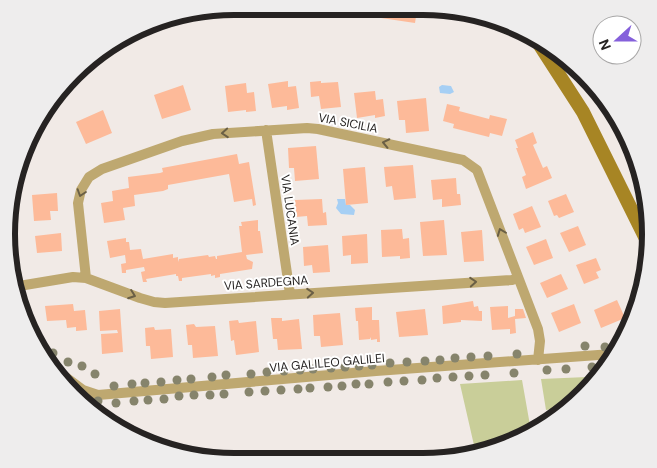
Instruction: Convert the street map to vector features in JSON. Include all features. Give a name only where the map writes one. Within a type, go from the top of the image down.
[{"type":"main road","points":[[543,51],[582,112],[642,231]]},
{"type":"street","name":"VIA SICILIA","points":[[86,278],[78,203],[81,190],[89,177],[102,168],[182,141],[213,134],[307,128],[318,129],[463,160],[476,170],[538,329],[540,341],[538,360]]},
{"type":"street","name":"VIA LUCANIA","points":[[266,130],[290,294]]},
{"type":"street","name":"VIA SARDEGNA","points":[[21,286],[73,277],[86,278],[154,302],[165,303],[512,280],[518,278]]},
{"type":"street","name":"VIA GALILEO GALILEI","points":[[73,382],[84,390],[98,395],[376,371],[606,354]]},
{"type":"green space","points":[[587,377],[587,379],[556,408],[546,410],[541,379]]},
{"type":"green space","points":[[522,380],[530,425],[507,436],[474,447],[460,384]]},
{"type":"water","points":[[442,85],[451,86],[454,92],[450,94],[440,93],[439,87]]},
{"type":"water","points":[[337,199],[345,199],[346,205],[350,205],[355,210],[354,215],[341,214],[336,208]]},
{"type":"building","points":[[381,15],[416,15],[415,23],[381,18]]},
{"type":"building","points":[[288,81],[288,87],[296,86],[299,108],[287,110],[287,106],[272,108],[268,84]]},
{"type":"building","points":[[321,81],[321,83],[338,82],[341,107],[321,109],[319,96],[311,97],[310,82]]},
{"type":"building","points":[[246,83],[247,93],[254,92],[256,111],[228,112],[225,86]]},
{"type":"building","points":[[183,85],[191,110],[162,119],[154,95]]},
{"type":"building","points":[[375,91],[376,100],[383,99],[385,116],[375,118],[375,115],[357,118],[354,93]]},
{"type":"building","points":[[426,98],[429,131],[406,133],[405,120],[399,120],[397,101]]},
{"type":"building","points":[[447,104],[460,107],[459,111],[489,119],[490,115],[507,119],[502,136],[490,133],[489,137],[453,128],[454,124],[443,121]]},
{"type":"building","points":[[103,110],[112,133],[86,144],[76,122]]},
{"type":"building","points":[[533,132],[537,143],[533,145],[543,168],[547,166],[552,178],[526,189],[522,177],[526,175],[515,140]]},
{"type":"building","points":[[316,146],[319,179],[295,181],[294,168],[289,168],[288,148]]},
{"type":"building","points":[[237,154],[239,164],[249,162],[256,205],[253,206],[252,199],[234,202],[229,174],[168,185],[168,189],[163,191],[134,195],[135,206],[123,208],[125,220],[104,223],[101,203],[113,201],[112,191],[129,188],[128,177],[160,173],[163,172],[162,168]]},
{"type":"building","points":[[413,165],[416,198],[394,200],[392,186],[386,187],[384,167]]},
{"type":"building","points":[[365,167],[368,203],[346,205],[343,169]]},
{"type":"building","points":[[456,178],[457,194],[460,194],[461,205],[442,207],[442,199],[433,200],[431,180]]},
{"type":"building","points":[[57,193],[58,211],[50,211],[51,220],[34,221],[32,195]]},
{"type":"building","points":[[566,194],[574,212],[559,218],[557,215],[554,216],[548,201]]},
{"type":"building","points":[[322,199],[323,213],[326,212],[327,225],[308,226],[307,216],[296,217],[295,200]]},
{"type":"building","points":[[532,206],[541,227],[525,233],[523,228],[519,230],[513,214]]},
{"type":"building","points":[[258,220],[258,231],[260,231],[263,253],[246,255],[247,259],[253,262],[252,269],[220,274],[220,277],[215,278],[215,275],[211,276],[211,274],[182,278],[182,281],[179,281],[176,274],[146,279],[147,282],[143,282],[141,272],[145,271],[144,267],[126,270],[126,273],[122,273],[121,264],[126,263],[125,255],[110,258],[107,241],[126,238],[126,242],[129,242],[130,250],[141,249],[143,259],[173,254],[173,258],[178,257],[178,262],[179,259],[208,255],[209,257],[215,256],[217,259],[217,256],[242,252],[239,226],[242,226],[241,222]]},
{"type":"building","points":[[444,220],[447,255],[423,256],[420,222]]},
{"type":"building","points":[[578,226],[586,245],[569,252],[560,233]]},
{"type":"building","points":[[402,229],[403,239],[409,238],[410,258],[400,259],[400,256],[382,257],[381,230]]},
{"type":"building","points":[[482,230],[484,261],[464,262],[461,232]]},
{"type":"building","points":[[61,233],[62,251],[37,253],[35,236]]},
{"type":"building","points":[[367,234],[368,263],[351,264],[351,255],[343,256],[342,236]]},
{"type":"building","points":[[546,239],[553,258],[534,265],[526,247]]},
{"type":"building","points":[[328,245],[330,272],[313,273],[312,265],[304,266],[303,247]]},
{"type":"building","points":[[596,258],[601,270],[596,272],[599,278],[584,284],[576,265]]},
{"type":"building","points":[[561,274],[568,289],[547,298],[540,283]]},
{"type":"building","points":[[617,300],[625,318],[601,328],[594,310]]},
{"type":"building","points":[[473,301],[474,307],[478,306],[479,311],[482,311],[482,321],[461,320],[461,322],[443,324],[442,306]]},
{"type":"building","points":[[73,304],[74,311],[85,310],[87,330],[76,331],[76,327],[67,328],[66,320],[47,321],[45,306]]},
{"type":"building","points":[[574,304],[581,323],[559,332],[551,313]]},
{"type":"building","points":[[508,306],[508,318],[515,316],[515,309],[523,309],[526,318],[515,319],[516,333],[510,334],[510,329],[492,330],[490,307]]},
{"type":"building","points":[[372,307],[372,320],[379,320],[380,342],[377,342],[377,339],[371,340],[371,337],[370,339],[359,340],[355,308]]},
{"type":"building","points":[[120,309],[123,352],[102,354],[101,334],[118,333],[117,330],[100,331],[99,311]]},
{"type":"building","points":[[425,309],[428,335],[399,337],[396,312]]},
{"type":"building","points":[[340,313],[343,345],[321,347],[320,336],[314,336],[313,315]]},
{"type":"building","points":[[271,318],[282,318],[282,321],[299,319],[302,349],[278,350],[277,339],[273,339]]},
{"type":"building","points":[[238,320],[239,323],[256,321],[259,352],[236,355],[234,340],[231,341],[229,321]]},
{"type":"building","points":[[194,324],[196,327],[215,326],[218,356],[193,358],[192,345],[188,345],[186,325]]},
{"type":"building","points":[[154,327],[155,330],[171,329],[173,357],[151,359],[150,346],[146,346],[145,328]]}]
